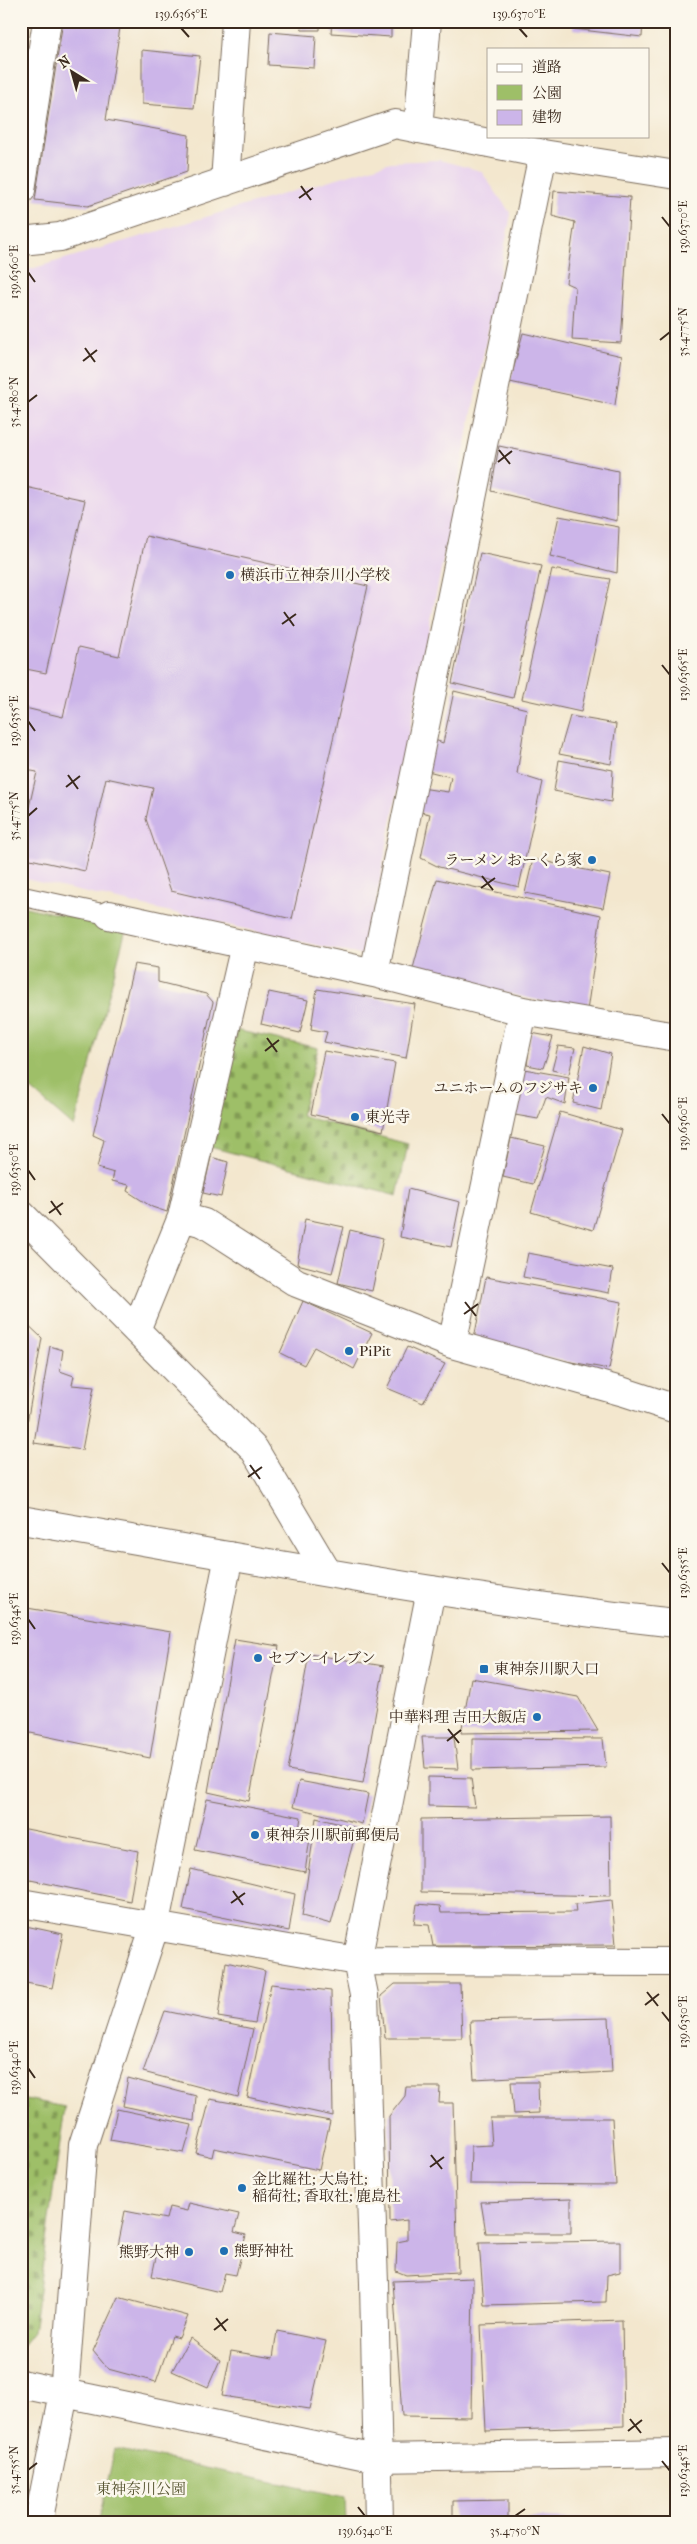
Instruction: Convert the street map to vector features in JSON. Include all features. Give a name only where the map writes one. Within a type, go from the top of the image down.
[{"type":"street","points":[[21,190],[47,21]]},
{"type":"street","points":[[225,182],[236,21]]},
{"type":"street","points":[[418,129],[427,21]]},
{"type":"street","points":[[21,241],[60,237],[395,124],[542,154],[676,175]]},
{"type":"street","points":[[374,973],[542,154]]},
{"type":"street","points":[[109,915],[374,973],[523,1011],[676,1037]]},
{"type":"street","points":[[136,1330],[182,1217],[245,945]]},
{"type":"street","points":[[452,1344],[523,1011]]},
{"type":"street","points":[[21,1214],[254,1449],[327,1572]]},
{"type":"street","points":[[182,1217],[204,1223],[297,1283],[452,1344],[624,1392],[676,1409]]},
{"type":"street","points":[[21,1520],[431,1590],[595,1614],[676,1623]]},
{"type":"street","points":[[38,2523],[64,2394],[83,2145],[154,1928],[229,1556]]},
{"type":"street","points":[[379,2523],[376,2458],[374,2283],[364,1995],[357,1961],[431,1590]]},
{"type":"street","points":[[21,1903],[154,1928],[357,1961],[676,1962]]},
{"type":"street","points":[[21,2384],[376,2458],[676,2453]]},
{"type":"lane","points":[[21,896],[109,915]]},
{"type":"shaded area","name":"横浜市立神奈川小学校","points":[[439,160],[481,171],[511,214],[365,956],[21,878],[21,272],[391,162]]},
{"type":"green space","points":[[21,906],[126,929],[74,1127],[21,1081]]},
{"type":"green space","points":[[235,1030],[318,1048],[301,1116],[408,1144],[397,1196],[210,1147]]},
{"type":"green space","points":[[21,2098],[65,2107],[33,2332],[21,2347]]},
{"type":"green space","name":"東神奈川公園","points":[[115,2449],[345,2497],[346,2523],[98,2523]]},
{"type":"building","points":[[63,21],[121,21],[106,120],[189,135],[187,172],[88,206],[35,200]]},
{"type":"building","points":[[300,21],[320,21],[320,30],[302,30]]},
{"type":"building","points":[[332,21],[391,21],[391,37],[331,33]]},
{"type":"building","points":[[573,21],[643,21],[642,37],[573,29]]},
{"type":"building","points":[[270,32],[316,36],[314,68],[268,65]]},
{"type":"building","points":[[142,50],[200,56],[194,108],[142,104]]},
{"type":"building","points":[[554,191],[630,197],[621,343],[572,340],[575,287],[566,283],[575,222],[552,216]]},
{"type":"building","points":[[523,333],[622,356],[615,405],[510,382]]},
{"type":"building","points":[[499,446],[618,471],[617,521],[491,491]]},
{"type":"building","points":[[21,486],[85,500],[46,673],[21,668]]},
{"type":"building","points":[[559,516],[619,527],[617,573],[550,556]]},
{"type":"building","points":[[146,536],[368,586],[292,919],[171,891],[146,819],[153,788],[106,778],[85,871],[21,857],[21,842],[37,772],[21,769],[21,707],[63,717],[79,647],[119,656]]},
{"type":"building","points":[[480,553],[541,566],[513,698],[452,683]]},
{"type":"building","points":[[552,569],[610,579],[581,712],[522,699]]},
{"type":"building","points":[[454,691],[527,709],[517,774],[542,782],[519,887],[439,867],[421,858],[430,814],[415,811],[421,788],[448,792],[451,777],[424,770],[432,739],[443,743]]},
{"type":"building","points":[[570,716],[616,724],[611,764],[559,754]]},
{"type":"building","points":[[559,760],[613,770],[611,802],[554,791]]},
{"type":"building","points":[[533,859],[610,875],[603,908],[525,893]]},
{"type":"building","points":[[437,879],[601,915],[587,1011],[412,972]]},
{"type":"building","points":[[134,964],[158,968],[158,982],[206,994],[213,1002],[167,1212],[152,1207],[127,1191],[129,1185],[112,1181],[114,1173],[97,1168],[104,1140],[93,1135]]},
{"type":"building","points":[[317,989],[415,1004],[406,1058],[324,1042],[327,1032],[311,1029]]},
{"type":"building","points":[[269,992],[308,1000],[300,1033],[261,1024]]},
{"type":"building","points":[[531,1033],[553,1037],[543,1068],[527,1065]]},
{"type":"building","points":[[558,1046],[575,1048],[569,1074],[552,1070]]},
{"type":"building","points":[[584,1046],[611,1054],[601,1110],[573,1103]]},
{"type":"building","points":[[324,1051],[395,1063],[383,1131],[311,1114]]},
{"type":"building","points":[[524,1069],[569,1077],[565,1104],[546,1097],[538,1119],[515,1115]]},
{"type":"building","points":[[560,1112],[622,1130],[593,1230],[531,1212]]},
{"type":"building","points":[[511,1138],[545,1146],[533,1184],[503,1177]]},
{"type":"building","points":[[211,1157],[228,1162],[221,1197],[203,1193]]},
{"type":"building","points":[[408,1189],[460,1202],[451,1247],[400,1237]]},
{"type":"building","points":[[305,1219],[344,1227],[332,1273],[297,1264]]},
{"type":"building","points":[[350,1230],[383,1238],[372,1291],[338,1283]]},
{"type":"building","points":[[528,1253],[613,1269],[609,1293],[523,1277]]},
{"type":"building","points":[[486,1277],[622,1302],[609,1369],[473,1344]]},
{"type":"building","points":[[303,1301],[372,1333],[354,1369],[314,1347],[304,1365],[280,1353]]},
{"type":"building","points":[[21,1318],[42,1338],[24,1440],[21,1440]]},
{"type":"building","points":[[50,1346],[63,1350],[60,1371],[74,1376],[72,1385],[94,1387],[82,1450],[34,1443]]},
{"type":"building","points":[[407,1347],[445,1364],[423,1403],[387,1388]]},
{"type":"building","points":[[21,1607],[171,1632],[150,1758],[21,1731]]},
{"type":"building","points":[[235,1639],[279,1646],[249,1801],[208,1792]]},
{"type":"building","points":[[309,1654],[384,1666],[363,1783],[288,1770]]},
{"type":"building","points":[[471,1678],[578,1697],[598,1731],[461,1733]]},
{"type":"building","points":[[422,1737],[454,1737],[458,1769],[425,1768]]},
{"type":"building","points":[[472,1738],[603,1739],[606,1767],[472,1770]]},
{"type":"building","points":[[428,1777],[471,1778],[475,1807],[428,1806]]},
{"type":"building","points":[[299,1781],[368,1794],[362,1824],[293,1807]]},
{"type":"building","points":[[207,1799],[301,1817],[298,1836],[310,1838],[305,1872],[195,1850]]},
{"type":"building","points":[[610,1816],[611,1896],[421,1892],[421,1819]]},
{"type":"building","points":[[316,1818],[357,1828],[331,1924],[302,1916]]},
{"type":"building","points":[[21,1828],[138,1851],[130,1901],[21,1878]]},
{"type":"building","points":[[191,1869],[295,1894],[289,1931],[183,1909]]},
{"type":"building","points":[[612,1900],[616,1945],[433,1946],[429,1925],[414,1924],[417,1904],[440,1906],[441,1913],[576,1912],[575,1904]]},
{"type":"building","points":[[21,1925],[63,1934],[52,1988],[21,1982]]},
{"type":"building","points":[[226,1962],[265,1971],[255,2023],[218,2017]]},
{"type":"building","points":[[271,1984],[331,1991],[333,2116],[247,2097]]},
{"type":"building","points":[[395,1984],[460,1984],[462,2038],[385,2038],[381,1996]]},
{"type":"building","points":[[165,2011],[253,2029],[238,2097],[143,2072]]},
{"type":"building","points":[[609,2018],[612,2072],[474,2079],[470,2021]]},
{"type":"building","points":[[128,2078],[196,2096],[194,2121],[123,2106]]},
{"type":"building","points":[[511,2082],[538,2082],[539,2113],[514,2114]]},
{"type":"building","points":[[406,2087],[440,2087],[439,2103],[453,2103],[458,2272],[406,2275],[396,2271],[397,2242],[407,2240],[407,2220],[390,2222],[389,2116],[405,2096]]},
{"type":"building","points":[[210,2099],[330,2121],[319,2170],[214,2148],[212,2157],[196,2153]]},
{"type":"building","points":[[117,2109],[192,2125],[184,2153],[110,2140]]},
{"type":"building","points":[[490,2118],[612,2118],[616,2185],[470,2184],[471,2146],[492,2145]]},
{"type":"building","points":[[571,2199],[571,2233],[486,2233],[481,2202]]},
{"type":"building","name":"熊野大神","points":[[189,2203],[239,2214],[234,2232],[246,2235],[236,2275],[225,2273],[220,2292],[152,2276],[156,2257],[118,2246],[125,2211],[166,2219],[169,2207],[187,2211]]},
{"type":"building","points":[[620,2241],[620,2272],[607,2275],[606,2302],[484,2305],[479,2243]]},
{"type":"building","points":[[473,2278],[471,2417],[402,2416],[393,2281]]},
{"type":"building","points":[[118,2297],[188,2316],[179,2338],[172,2336],[156,2382],[108,2369],[93,2351]]},
{"type":"building","points":[[622,2320],[624,2426],[486,2431],[481,2325]]},
{"type":"building","points":[[277,2331],[326,2341],[310,2409],[222,2396],[231,2351],[273,2358]]},
{"type":"building","points":[[190,2338],[220,2360],[208,2387],[172,2371]]},
{"type":"building","points":[[508,2500],[508,2518],[613,2519],[613,2523],[453,2523],[453,2501]]},
{"type":"place","name":"横浜市立神奈川小学校","points":[[230,575]]},
{"type":"place","name":"ラーメン おーくら家","points":[[592,860]]},
{"type":"place","name":"ユニホームのフジサキ","points":[[593,1088]]},
{"type":"place","name":"東光寺","points":[[355,1117]]},
{"type":"place","name":"PiPit","points":[[349,1351]]},
{"type":"place","name":"セブン-イレブン","points":[[258,1658]]},
{"type":"place","name":"東神奈川駅入口","points":[[484,1669]]},
{"type":"place","name":"中華料理 吉田大飯店","points":[[537,1717]]},
{"type":"place","name":"東神奈川駅前郵便局","points":[[255,1835]]},
{"type":"place","name":"金比羅社; 大鳥社; 稲荷社; 香取社; 鹿島社","points":[[242,2188]]},
{"type":"place","name":"熊野神社","points":[[224,2251]]},
{"type":"place","name":"熊野大神","points":[[189,2252]]}]
